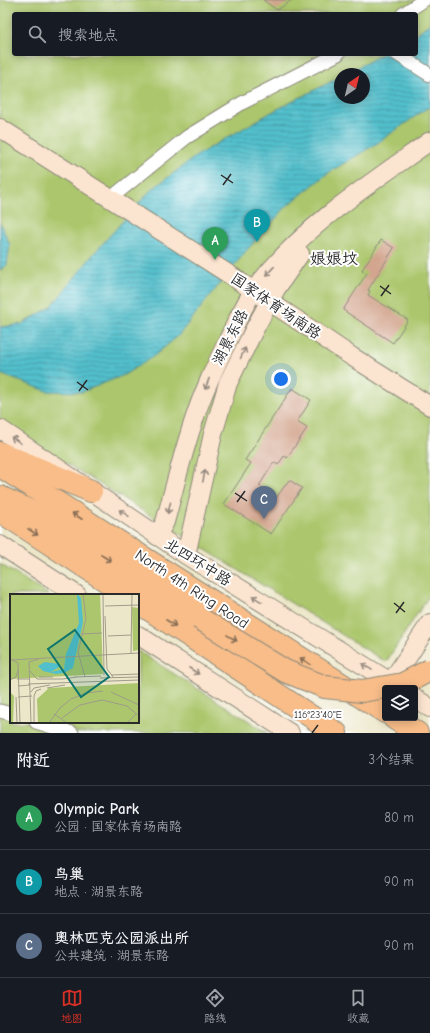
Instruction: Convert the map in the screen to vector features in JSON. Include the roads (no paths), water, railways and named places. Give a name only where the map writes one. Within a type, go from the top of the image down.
[{"type":"highway","points":[[0,453],[91,492]]},
{"type":"highway","name":"North 4th Ring Road","points":[[0,466],[382,710]]},
{"type":"highway","points":[[0,497],[43,517],[199,618],[285,671],[325,687],[362,691],[403,684],[430,670]]},
{"type":"highway","points":[[0,511],[126,594]]},
{"type":"highway","points":[[139,603],[336,733]]},
{"type":"highway","points":[[399,721],[417,733]]},
{"type":"street","points":[[406,12],[424,0]]},
{"type":"street","points":[[117,193],[193,133],[242,102],[334,56]]},
{"type":"street","points":[[400,56],[430,75]]},
{"type":"street","name":"国家体育场南路","points":[[0,128],[127,208],[270,301],[351,356],[430,406]]},
{"type":"street","name":"湖景东路","points":[[157,536],[165,522],[193,423],[210,377],[237,321],[254,291],[301,238],[326,216],[376,178],[430,141]]},
{"type":"street","name":"湖景东路","points":[[186,555],[213,434],[228,383],[276,288],[303,250],[335,222],[385,183],[430,153]]},
{"type":"street","name":"北四环中路","points":[[0,429],[186,555],[395,685]]},
{"type":"street","points":[[0,546],[74,594]]},
{"type":"street","points":[[395,685],[430,624]]},
{"type":"street","points":[[139,636],[290,733]]},
{"type":"street","points":[[418,700],[430,708]]},
{"type":"street","points":[[0,711],[10,714]]},
{"type":"street","points":[[39,723],[72,733]]},
{"type":"water","points":[[430,23],[430,106],[376,144],[328,173],[287,206],[246,251],[178,336],[154,356],[124,375],[82,392],[47,391],[0,374],[0,327],[22,324],[51,307],[96,251],[151,190],[199,154],[270,113],[334,80],[334,104],[370,104],[370,68],[357,68],[378,56],[418,56],[418,32]]},
{"type":"water","points":[[0,223],[10,245],[7,265],[0,270]]},
{"type":"place","name":"鸟巢","points":[[257,242]]},
{"type":"place","name":"Olympic Park","points":[[215,260]]},
{"type":"place","name":"奥林匹克公园派出所","points":[[264,519]]},
{"type":"district","name":"娘娘坟","points":[[334,258]]}]
